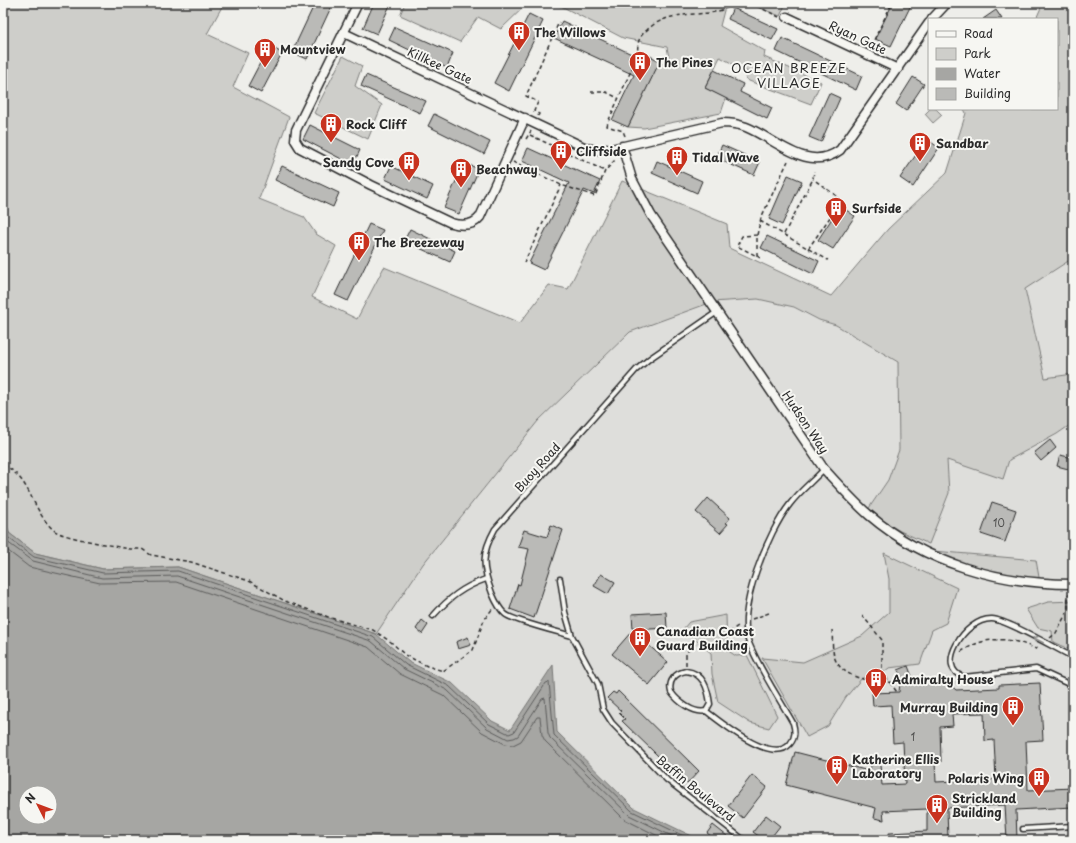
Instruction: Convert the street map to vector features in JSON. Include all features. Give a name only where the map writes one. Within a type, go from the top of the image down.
[{"type":"street","points":[[358,3],[296,130],[296,143],[300,148],[371,185],[438,217],[458,225],[469,224],[478,220],[525,118]]},
{"type":"street","points":[[932,18],[939,3]]},
{"type":"street","points":[[933,18],[947,3]]},
{"type":"street","name":"Ryan Gate","points":[[786,18],[898,69]]},
{"type":"street","name":"Killkee Gate","points":[[344,33],[586,148],[596,150],[625,145],[707,126],[728,123],[747,128],[806,157],[814,159],[832,156],[848,141],[928,24]]},
{"type":"street","name":"Hudson Way","points":[[625,145],[632,179],[640,196],[824,469],[870,516],[912,544],[932,555],[974,571],[1009,580],[1029,583],[1073,584]]},
{"type":"lane","name":"Buoy Road","points":[[572,636],[513,618],[505,614],[496,603],[486,579],[483,560],[487,542],[495,529],[636,370],[649,358],[717,312]]},
{"type":"lane","points":[[706,711],[710,704],[705,682],[691,672],[686,671],[680,672],[673,677],[671,682],[671,692],[674,696],[696,712],[706,711],[742,737],[773,750],[784,749],[793,740],[795,735],[793,723],[753,653],[748,638],[746,622],[757,568],[768,542],[790,504],[824,469]]},
{"type":"lane","points":[[433,616],[467,586],[486,579]]},
{"type":"lane","name":"Baffin Boulevard","points":[[560,579],[565,612],[572,636],[598,684],[603,710],[612,723],[632,746],[667,780],[744,840]]},
{"type":"lane","points":[[1073,657],[1000,621],[989,619],[979,621],[963,633],[951,660],[954,671],[962,676],[1036,669],[1073,686]]},
{"type":"lane","points":[[1023,829],[1073,826]]},
{"type":"path","points":[[625,145],[623,131],[608,126],[618,98],[638,54],[637,43],[644,32],[657,21],[678,14],[726,9],[734,3]]},
{"type":"path","points":[[751,3],[786,18]]},
{"type":"path","points":[[871,47],[892,3]]},
{"type":"path","points":[[537,118],[538,114],[534,111],[538,102],[526,96],[559,22]]},
{"type":"path","points":[[591,92],[606,92],[618,98]]},
{"type":"path","points":[[523,141],[530,135],[531,131]]},
{"type":"path","points":[[530,135],[605,172]]},
{"type":"path","points":[[513,162],[561,185],[595,196],[605,172],[616,159]]},
{"type":"path","points":[[757,256],[757,235],[760,221],[788,161]]},
{"type":"path","points":[[784,235],[813,179],[814,171]]},
{"type":"path","points":[[808,249],[834,210],[838,197],[813,179]]},
{"type":"path","points":[[524,263],[561,185]]},
{"type":"path","points":[[760,221],[828,260]]},
{"type":"path","points":[[757,235],[742,236],[737,246],[760,258]]},
{"type":"path","points":[[3,465],[12,468],[19,476],[45,522],[57,532],[130,549],[142,549],[151,555],[191,562],[249,581],[285,601],[331,618],[373,630],[391,642],[405,655],[427,666],[443,671],[473,650],[484,620],[496,603]]},
{"type":"path","points":[[958,656],[972,644],[982,641],[1003,639],[1016,641],[1036,649],[1056,633],[1068,610],[1068,594]]},
{"type":"path","points":[[686,671],[686,654],[693,644],[703,640],[714,644],[722,640],[730,630],[769,613]]},
{"type":"path","points":[[862,615],[882,640],[882,672],[896,692]]},
{"type":"path","points":[[832,630],[834,655],[838,663],[848,673],[872,681],[890,682],[946,679],[960,684],[963,683],[962,676]]},
{"type":"shaded area","points":[[1073,258],[1073,374],[1045,379],[1025,288]]},
{"type":"shaded area","points":[[758,299],[794,307],[819,320],[836,325],[898,362],[899,450],[888,480],[867,511],[949,493],[947,460],[1009,460],[1057,434],[1073,423],[1073,840],[700,840],[634,808],[556,732],[553,666],[510,730],[492,721],[452,683],[409,662],[376,634],[423,564],[538,421],[630,332],[712,302]]},
{"type":"green space","points":[[3,3],[224,3],[207,34],[248,53],[233,87],[289,117],[259,199],[304,217],[316,234],[336,246],[312,297],[357,319],[384,267],[520,323],[549,285],[568,289],[622,181],[727,224],[729,248],[831,296],[888,229],[947,173],[966,113],[964,110],[1058,110],[1058,18],[1036,18],[1043,3],[1073,3],[1073,258],[1025,289],[1045,378],[1073,374],[1073,423],[1057,434],[1009,460],[1003,479],[947,460],[949,493],[929,544],[900,531],[867,511],[888,480],[899,450],[898,362],[836,325],[819,320],[794,307],[758,299],[712,302],[630,332],[538,421],[423,564],[376,634],[178,567],[103,569],[35,553],[9,533],[3,511]]},
{"type":"green space","points":[[405,3],[528,3],[501,29],[478,17],[460,42],[400,15]]},
{"type":"green space","points":[[551,3],[726,3],[720,26],[765,51],[764,57],[821,82],[811,104],[749,81],[745,78],[748,72],[720,57],[705,88],[726,98],[721,113],[644,128],[628,127],[658,64],[670,63],[667,47],[623,38],[563,7]]},
{"type":"green space","points":[[748,3],[786,3],[780,16]]},
{"type":"green space","points":[[343,56],[362,66],[355,86],[382,105],[368,139],[314,113]]},
{"type":"green space","points":[[929,110],[937,110],[942,115],[933,123],[925,114]]},
{"type":"green space","points":[[922,550],[1036,560],[1040,583],[1010,580]]},
{"type":"green space","points":[[884,553],[957,588],[946,623],[932,630],[920,664],[889,668],[876,678],[862,678],[846,697],[828,726],[807,737],[762,658],[803,662],[862,636],[889,612],[889,579]]},
{"type":"green space","points":[[1073,601],[1073,651],[1053,642],[1052,631],[1038,628],[1026,609],[1048,602]]},
{"type":"green space","points":[[726,615],[727,650],[736,656],[747,655],[777,716],[769,728],[750,723],[718,702],[712,674],[711,653],[683,629],[689,622]]},
{"type":"water","points":[[3,511],[9,533],[35,553],[103,569],[178,567],[376,634],[409,662],[452,683],[492,721],[510,730],[553,665],[557,732],[634,808],[700,840],[3,840]]},
{"type":"building","points":[[315,3],[333,3],[307,59],[292,52]]},
{"type":"building","points":[[374,3],[391,3],[377,34],[363,28]]},
{"type":"building","points":[[893,3],[912,3],[891,46],[875,39]]},
{"type":"building","points":[[733,8],[778,29],[772,40],[728,19]]},
{"type":"building","points":[[996,10],[1001,18],[984,18]]},
{"type":"building","name":"The Willows","points":[[529,14],[543,21],[509,91],[494,83]]},
{"type":"building","points":[[562,21],[642,59],[644,53],[660,61],[628,127],[612,120],[634,75],[554,38]]},
{"type":"building","points":[[395,27],[453,53],[447,68],[389,40]]},
{"type":"building","points":[[782,38],[862,76],[856,90],[776,51]]},
{"type":"building","name":"Mountview","points":[[269,46],[282,53],[261,93],[248,86]]},
{"type":"building","points":[[714,70],[743,84],[740,92],[772,108],[767,119],[705,88]]},
{"type":"building","points":[[366,75],[426,101],[420,113],[361,86]]},
{"type":"building","points":[[913,77],[924,84],[906,111],[896,104]]},
{"type":"building","points":[[829,93],[840,98],[821,142],[809,137]]},
{"type":"building","points":[[434,114],[490,142],[484,154],[428,126]]},
{"type":"building","name":"Rock Cliff","points":[[310,125],[360,150],[353,165],[303,139]]},
{"type":"building","name":"Sandbar","points":[[927,139],[939,148],[913,187],[900,178]]},
{"type":"building","points":[[722,145],[760,162],[754,175],[716,158]]},
{"type":"building","points":[[528,148],[600,181],[594,194],[584,190],[544,270],[529,263],[569,183],[522,161]]},
{"type":"building","name":"Tidal Wave","points":[[657,161],[702,181],[697,193],[652,173]]},
{"type":"building","name":"Beachway","points":[[464,163],[479,169],[459,214],[444,208]]},
{"type":"building","points":[[282,166],[339,193],[333,207],[275,180]]},
{"type":"building","name":"Sandy Cove","points":[[391,166],[433,186],[427,199],[385,179]]},
{"type":"building","points":[[788,175],[802,181],[782,225],[769,219]]},
{"type":"building","name":"Surfside","points":[[840,206],[855,216],[833,249],[818,240]]},
{"type":"building","name":"The Breezeway","points":[[369,224],[383,230],[348,301],[335,295]]},
{"type":"building","points":[[410,229],[455,251],[450,262],[404,241]]},
{"type":"building","points":[[767,236],[819,261],[813,274],[761,248]]},
{"type":"building","points":[[1050,440],[1056,448],[1041,461],[1034,453]]},
{"type":"building","points":[[1060,455],[1073,458],[1072,470],[1057,466]]},
{"type":"building","points":[[708,498],[730,518],[726,523],[728,524],[720,533],[696,512]]},
{"type":"building","points":[[992,502],[1016,510],[1005,542],[981,534]]},
{"type":"building","points":[[551,525],[563,530],[534,618],[510,609],[518,584],[520,585],[529,549],[518,547],[524,530],[547,537]]},
{"type":"building","points":[[601,574],[615,582],[608,594],[594,586]]},
{"type":"building","points":[[666,612],[667,628],[633,630],[632,614]]},
{"type":"building","points":[[422,620],[428,625],[422,634],[416,629]]},
{"type":"building","name":"Canadian Coast Guard Building","points":[[632,631],[668,662],[649,685],[612,654]]},
{"type":"building","points":[[468,637],[471,645],[458,649],[456,642]]},
{"type":"building","points":[[908,666],[914,682],[946,681],[956,690],[999,688],[999,685],[1040,683],[1043,740],[1026,741],[1028,790],[1073,788],[1073,807],[1016,810],[1017,840],[1007,840],[1005,805],[947,808],[948,840],[889,840],[889,833],[927,831],[927,809],[883,811],[884,820],[874,818],[876,808],[786,785],[795,752],[869,771],[872,763],[880,765],[882,785],[905,784],[903,742],[893,743],[891,705],[873,706],[872,693],[899,692],[900,683],[904,683],[898,670]],"holes":[[[984,713],[985,741],[994,740],[996,779],[936,782],[935,762],[941,762],[940,727],[953,726],[952,714]]]},
{"type":"building","points":[[618,691],[699,771],[687,784],[622,721],[625,719],[619,713],[621,711],[607,698],[613,692],[616,694]]},
{"type":"building","points":[[752,775],[767,787],[743,818],[728,806]]},
{"type":"building","points":[[766,815],[780,826],[769,840],[764,840],[753,832]]},
{"type":"building","points":[[713,825],[732,840],[716,840],[707,833]]},
{"type":"place","name":"The Willows","points":[[519,52]]},
{"type":"place","name":"Mountview","points":[[265,68]]},
{"type":"place","name":"The Pines","points":[[640,82]]},
{"type":"place","name":"Rock Cliff","points":[[331,144]]},
{"type":"place","name":"Sandbar","points":[[920,162]]},
{"type":"place","name":"Cliffside","points":[[561,170]]},
{"type":"place","name":"Tidal Wave","points":[[677,176]]},
{"type":"place","name":"Sandy Cove","points":[[409,182]]},
{"type":"place","name":"Beachway","points":[[461,188]]},
{"type":"place","name":"Surfside","points":[[836,228]]},
{"type":"place","name":"The Breezeway","points":[[359,262]]},
{"type":"place","name":"Canadian Coast Guard Building","points":[[640,658]]},
{"type":"place","name":"Admiralty House","points":[[876,698]]},
{"type":"place","name":"Murray Building","points":[[1013,726]]},
{"type":"place","name":"Katherine Ellis Laboratory","points":[[837,786]]},
{"type":"place","name":"Polaris Wing","points":[[1039,798]]},
{"type":"place","name":"Strickland Building","points":[[937,824]]},
{"type":"district","name":"OCEAN BREEZE VILLAGE","points":[[789,74]]}]
